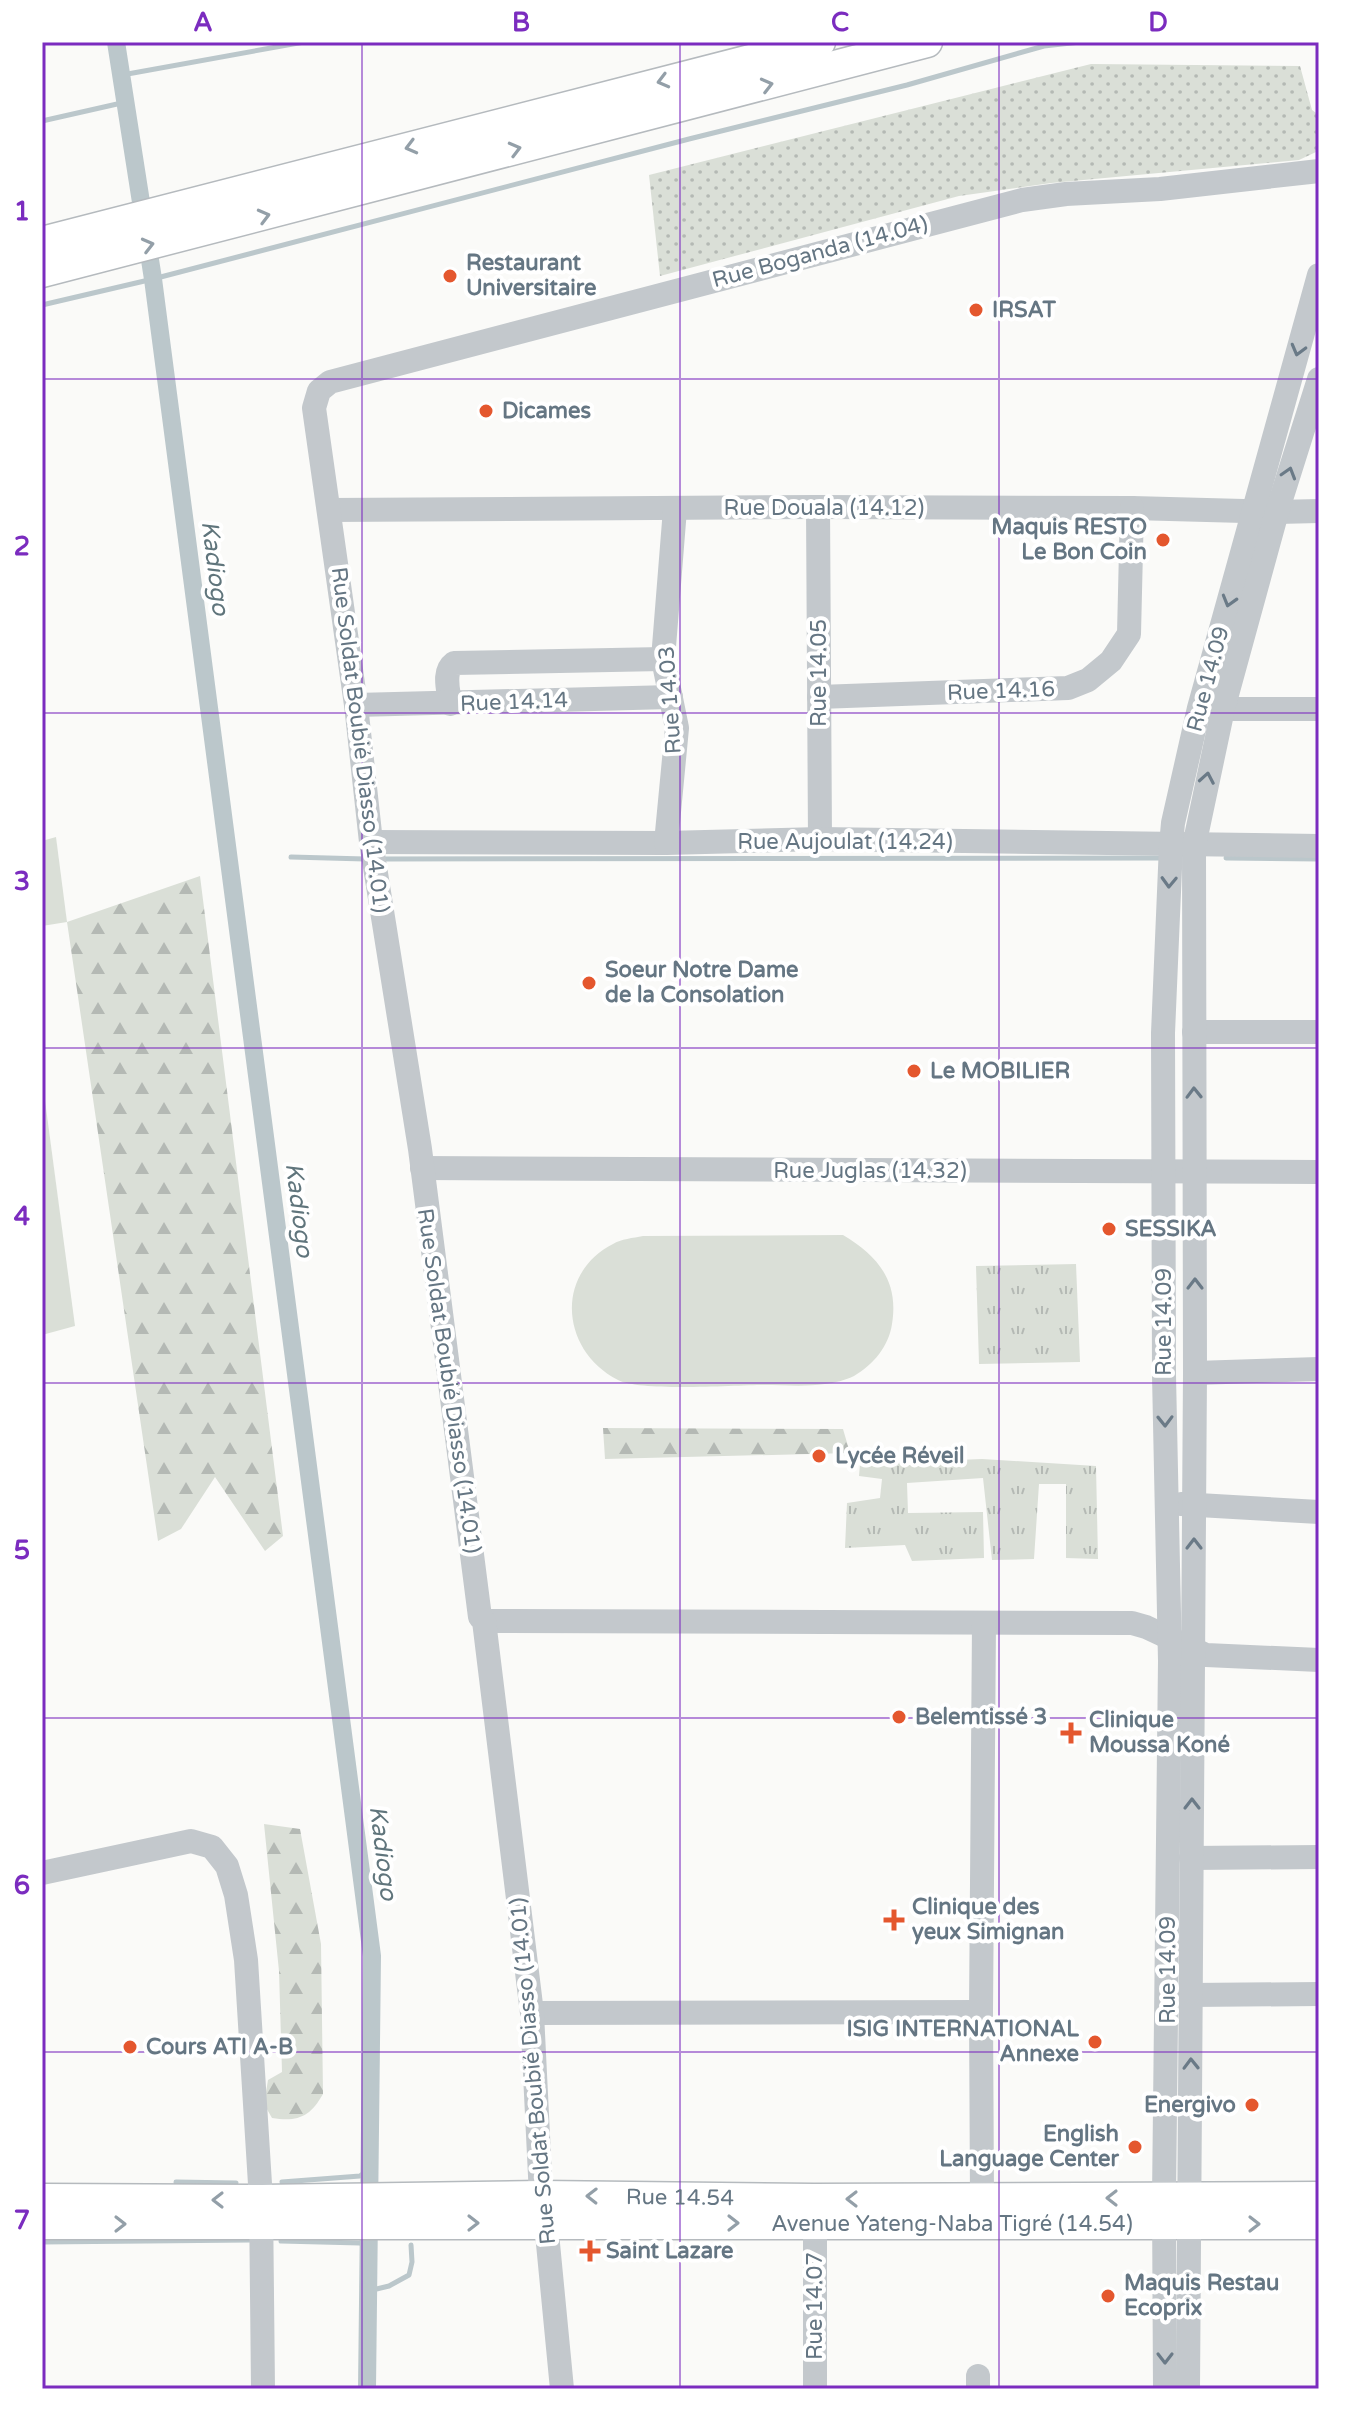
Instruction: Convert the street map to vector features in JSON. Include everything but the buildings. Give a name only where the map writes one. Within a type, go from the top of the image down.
[{"type":"main road","points":[[184,222],[820,42]]},
{"type":"main road","points":[[42,242],[104,241],[927,42]]},
{"type":"main road","points":[[42,272],[104,241]]},
{"type":"main road","name":"Rue 14.54","points":[[42,2224],[261,2212],[982,2199],[1177,2211],[1319,2197]]},
{"type":"main road","name":"Rue 14.54","points":[[42,2199],[261,2212]]},
{"type":"main road","name":"Avenue Yateng-Naba Tigré (14.54)","points":[[544,2209],[815,2224],[1177,2211],[1319,2224]]},
{"type":"street","name":"Rue Boganda (14.04)","points":[[330,382],[1022,200],[1066,194],[1160,189],[1319,171]]},
{"type":"street","name":"Rue 14.09","points":[[1188,2389],[1177,2211],[1166,1505],[1163,1033],[1182,846],[1223,709],[1319,275]]},
{"type":"street","name":"Rue 14.09","points":[[1165,2389],[1190,1995],[1195,1373],[1194,1032],[1182,846],[1173,823],[1199,708],[1265,512],[1319,379]]},
{"type":"street","name":"Rue Soldat Boubié Diasso (14.01)","points":[[330,382],[319,391],[314,408],[356,705],[371,842],[422,1168],[456,1444],[480,1617],[484,1621],[532,2013],[544,2209],[562,2389]]},
{"type":"street","name":"Rue Douala (14.12)","points":[[329,510],[818,507],[1319,511]]},
{"type":"street","name":"Rue 14.05","points":[[818,507],[820,839]]},
{"type":"street","name":"Rue 14.16","points":[[819,697],[1068,688],[1088,680],[1111,661],[1129,634],[1132,508]]},
{"type":"street","name":"Rue 14.03","points":[[666,843],[677,728],[663,659],[675,509]]},
{"type":"street","points":[[450,704],[446,673],[454,663],[663,659]]},
{"type":"street","name":"Rue 14.14","points":[[356,705],[671,697]]},
{"type":"street","points":[[1223,709],[1319,709]]},
{"type":"street","name":"Rue Aujoulat (14.24)","points":[[371,842],[666,843],[820,839],[1319,846]]},
{"type":"street","points":[[1194,1032],[1319,1032]]},
{"type":"street","name":"Rue Juglas (14.32)","points":[[422,1168],[1319,1172]]},
{"type":"street","points":[[1195,1373],[1319,1369]]},
{"type":"street","points":[[1166,1505],[1319,1512]]},
{"type":"street","points":[[484,1621],[1132,1623],[1193,1651],[1222,1657],[1319,1660]]},
{"type":"street","points":[[982,2199],[984,1623]]},
{"type":"street","points":[[42,1873],[191,1841],[212,1847],[227,1866],[236,1895],[246,1960],[261,2212],[263,2389]]},
{"type":"street","points":[[1191,1858],[1319,1857]]},
{"type":"street","points":[[1190,1995],[1319,1994]]},
{"type":"street","points":[[532,2013],[981,2012]]},
{"type":"street","name":"Rue 14.07","points":[[815,2224],[815,2389]]},
{"type":"green space","points":[[1091,64],[1300,66],[1312,110],[1319,115],[1316,152],[1299,160],[1051,183],[959,196],[660,276],[649,175]]},
{"type":"green space","points":[[56,837],[67,922],[42,926],[42,841]]},
{"type":"green space","points":[[200,876],[283,1536],[265,1551],[215,1477],[181,1529],[158,1541],[67,922]]},
{"type":"green space","points":[[42,1078],[75,1326],[42,1335]]},
{"type":"green space","points":[[843,1235],[876,1261],[883,1271],[889,1282],[893,1309],[892,1324],[884,1347],[868,1366],[847,1379],[802,1386],[667,1387],[630,1384],[599,1367],[585,1351],[576,1332],[572,1312],[574,1293],[581,1274],[594,1257],[620,1241],[643,1236]]},
{"type":"green space","points":[[1076,1264],[1080,1362],[979,1364],[976,1266]]},
{"type":"green space","points":[[603,1428],[843,1429],[850,1453],[605,1459]]},
{"type":"green space","points":[[982,1459],[1096,1466],[1098,1559],[1066,1558],[1066,1484],[1039,1484],[1034,1559],[992,1560],[983,1478],[907,1483],[908,1513],[983,1512],[984,1558],[912,1561],[905,1545],[845,1548],[847,1503],[880,1498],[882,1479],[859,1476],[860,1464]]},
{"type":"green space","points":[[264,1824],[300,1829],[321,1944],[323,2094],[308,2113],[289,2119],[272,2118],[264,2104],[268,2080],[282,2072],[279,1971]]},
{"type":"waterway","name":"Kadiogo","points":[[116,42],[153,279],[372,1956],[367,2389]]},
{"type":"waterway","points":[[122,75],[304,42]]},
{"type":"waterway","points":[[42,305],[907,85],[1044,46],[1080,42]]},
{"type":"waterway","points":[[42,121],[126,102]]},
{"type":"waterway","points":[[291,857],[365,859]]},
{"type":"waterway","points":[[379,859],[1165,858]]},
{"type":"waterway","points":[[1226,858],[1319,859]]},
{"type":"waterway","points":[[282,2182],[360,2176],[368,2170]]},
{"type":"waterway","points":[[176,2182],[236,2183]]},
{"type":"waterway","points":[[42,2242],[251,2240]]},
{"type":"waterway","points":[[281,2241],[360,2243],[368,2248]]},
{"type":"waterway","points":[[368,2291],[389,2286],[409,2275],[411,2245]]},
{"type":"place","name":"Restaurant Universitaire","points":[[450,276]]},
{"type":"place","name":"IRSAT","points":[[976,310]]},
{"type":"place","name":"Dicames","points":[[486,411]]},
{"type":"place","name":"Maquis RESTO Le Bon Coin","points":[[1163,540]]},
{"type":"place","name":"Soeur Notre Dame de la Consolation","points":[[589,983]]},
{"type":"place","name":"Le MOBILIER","points":[[914,1071]]},
{"type":"place","name":"SESSIKA","points":[[1109,1229]]},
{"type":"place","name":"Lycée Réveil","points":[[819,1456]]},
{"type":"place","name":"Belemtissé 3","points":[[899,1717]]},
{"type":"place","name":"Clinique Moussa Koné","points":[[1071,1733]]},
{"type":"place","name":"Clinique des yeux Simignan","points":[[894,1920]]},
{"type":"place","name":"ISIG INTERNATIONAL Annexe","points":[[1095,2042]]},
{"type":"place","name":"Cours ATI A-B","points":[[130,2047]]},
{"type":"place","name":"Energivo","points":[[1252,2105]]},
{"type":"place","name":"English Language Center","points":[[1135,2147]]},
{"type":"place","name":"Saint Lazare","points":[[590,2251]]},
{"type":"place","name":"Maquis Restau Ecoprix","points":[[1108,2296]]}]
